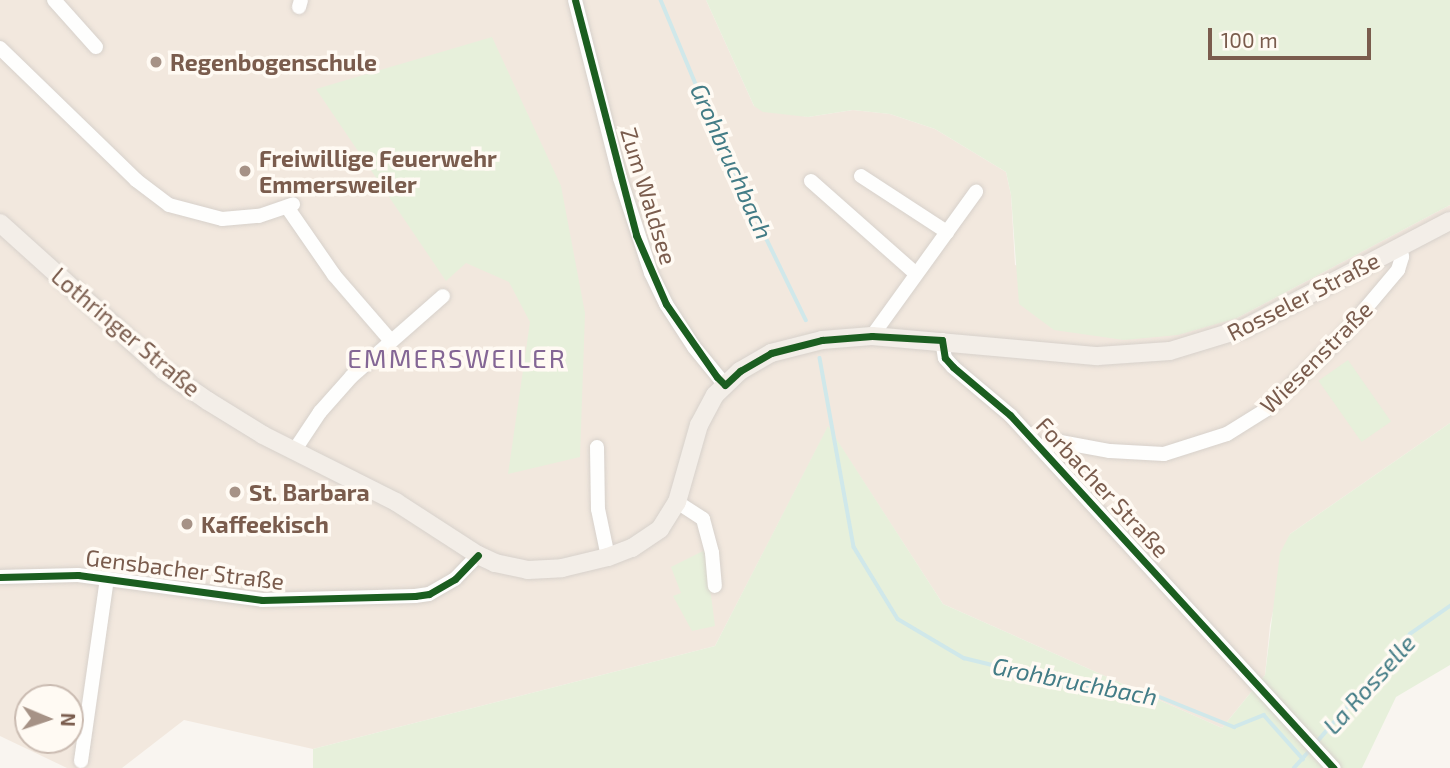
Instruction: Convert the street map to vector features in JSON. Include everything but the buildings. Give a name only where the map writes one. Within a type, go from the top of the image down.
[{"type":"main road","name":"Rosseler Straße","points":[[942,340],[1098,356],[1170,351],[1245,328],[1450,221]]},
{"type":"main road","name":"Lothringer Straße","points":[[0,223],[163,370],[234,418],[396,502],[478,555]]},
{"type":"main road","points":[[478,555],[495,563],[528,570],[562,568],[608,557],[646,540],[671,515],[699,425],[715,395],[740,371],[771,353],[815,342],[872,336],[942,340]]},
{"type":"street","points":[[54,0],[96,47]]},
{"type":"street","name":"Zum Waldsee","points":[[575,0],[620,178],[651,273],[666,304],[694,347],[725,385]]},
{"type":"street","points":[[0,48],[136,180],[169,205],[222,219],[259,216],[290,205],[334,275],[391,341]]},
{"type":"street","points":[[861,176],[947,232]]},
{"type":"street","points":[[811,181],[916,274]]},
{"type":"street","points":[[872,336],[976,192]]},
{"type":"street","name":"Wiesenstraße","points":[[1040,448],[1055,441],[1110,451],[1164,454],[1209,442],[1236,429],[1267,409],[1344,334],[1398,270],[1402,257],[1400,247]]},
{"type":"street","points":[[294,451],[320,412],[352,376],[443,296]]},
{"type":"street","name":"Forbacher Straße","points":[[942,340],[945,358],[953,367],[992,399],[1040,448],[1334,768]]},
{"type":"street","points":[[597,447],[598,509],[608,557]]},
{"type":"street","points":[[677,502],[703,519],[712,553],[715,586]]},
{"type":"street","name":"Gensbacher Straße","points":[[0,577],[78,575],[262,600],[415,596],[429,594],[456,579],[478,555]]},
{"type":"street","points":[[80,761],[107,579]]},
{"type":"shaded area","points":[[0,0],[706,0],[754,106],[808,117],[853,110],[890,114],[935,129],[1006,172],[1011,195],[1015,265],[1237,318],[1450,205],[1450,423],[1290,534],[1270,625],[1265,675],[1222,728],[943,604],[828,427],[715,646],[313,749],[184,720],[122,768],[67,768],[38,754],[84,754],[84,684],[14,684],[14,743],[0,736]]},
{"type":"green space","points":[[706,0],[1450,0],[1450,205],[1237,318],[1178,335],[1124,340],[1054,330],[1019,304],[1011,195],[1006,172],[935,129],[890,114],[853,110],[808,117],[763,112],[754,106]]},
{"type":"green space","points":[[492,37],[561,186],[585,313],[580,457],[508,474],[530,322],[509,282],[466,263],[446,281],[316,89]]},
{"type":"green space","points":[[1348,360],[1391,421],[1362,442],[1319,381]]},
{"type":"green space","points":[[1450,423],[1450,665],[1396,697],[1362,768],[313,768],[313,749],[715,646],[828,426],[943,604],[1222,728],[1265,675],[1280,553],[1290,534]]},
{"type":"green space","points":[[705,550],[715,626],[692,631],[673,596],[681,593],[671,567]]},
{"type":"waterway","name":"Grohbruchbach","points":[[661,0],[724,151],[806,320]]},
{"type":"waterway","name":"Grohbruchbach","points":[[820,358],[854,547],[898,619],[964,658],[1065,683],[1150,693],[1234,727],[1264,715],[1303,759]]},
{"type":"waterway","name":"La Rosselle","points":[[1316,743],[1410,634],[1450,606]]},
{"type":"waterway","name":"La Rosselle","points":[[1294,768],[1311,749]]},
{"type":"cycle path","points":[[575,0],[636,235],[666,304],[717,377],[725,385],[740,371],[771,353],[822,340],[872,336],[942,340],[945,358],[953,367],[1010,415],[1334,768]]},
{"type":"cycle path","points":[[0,577],[78,575],[262,600],[415,596],[429,594],[455,579],[478,555]]},
{"type":"place","name":"Regenbogenschule","points":[[156,62]]},
{"type":"place","name":"Freiwillige Feuerwehr Emmersweiler","points":[[245,171]]},
{"type":"place","name":"St. Barbara","points":[[235,492]]},
{"type":"place","name":"Kaffeekisch","points":[[187,524]]},
{"type":"district","name":"EMMERSWEILER","points":[[457,358]]}]
